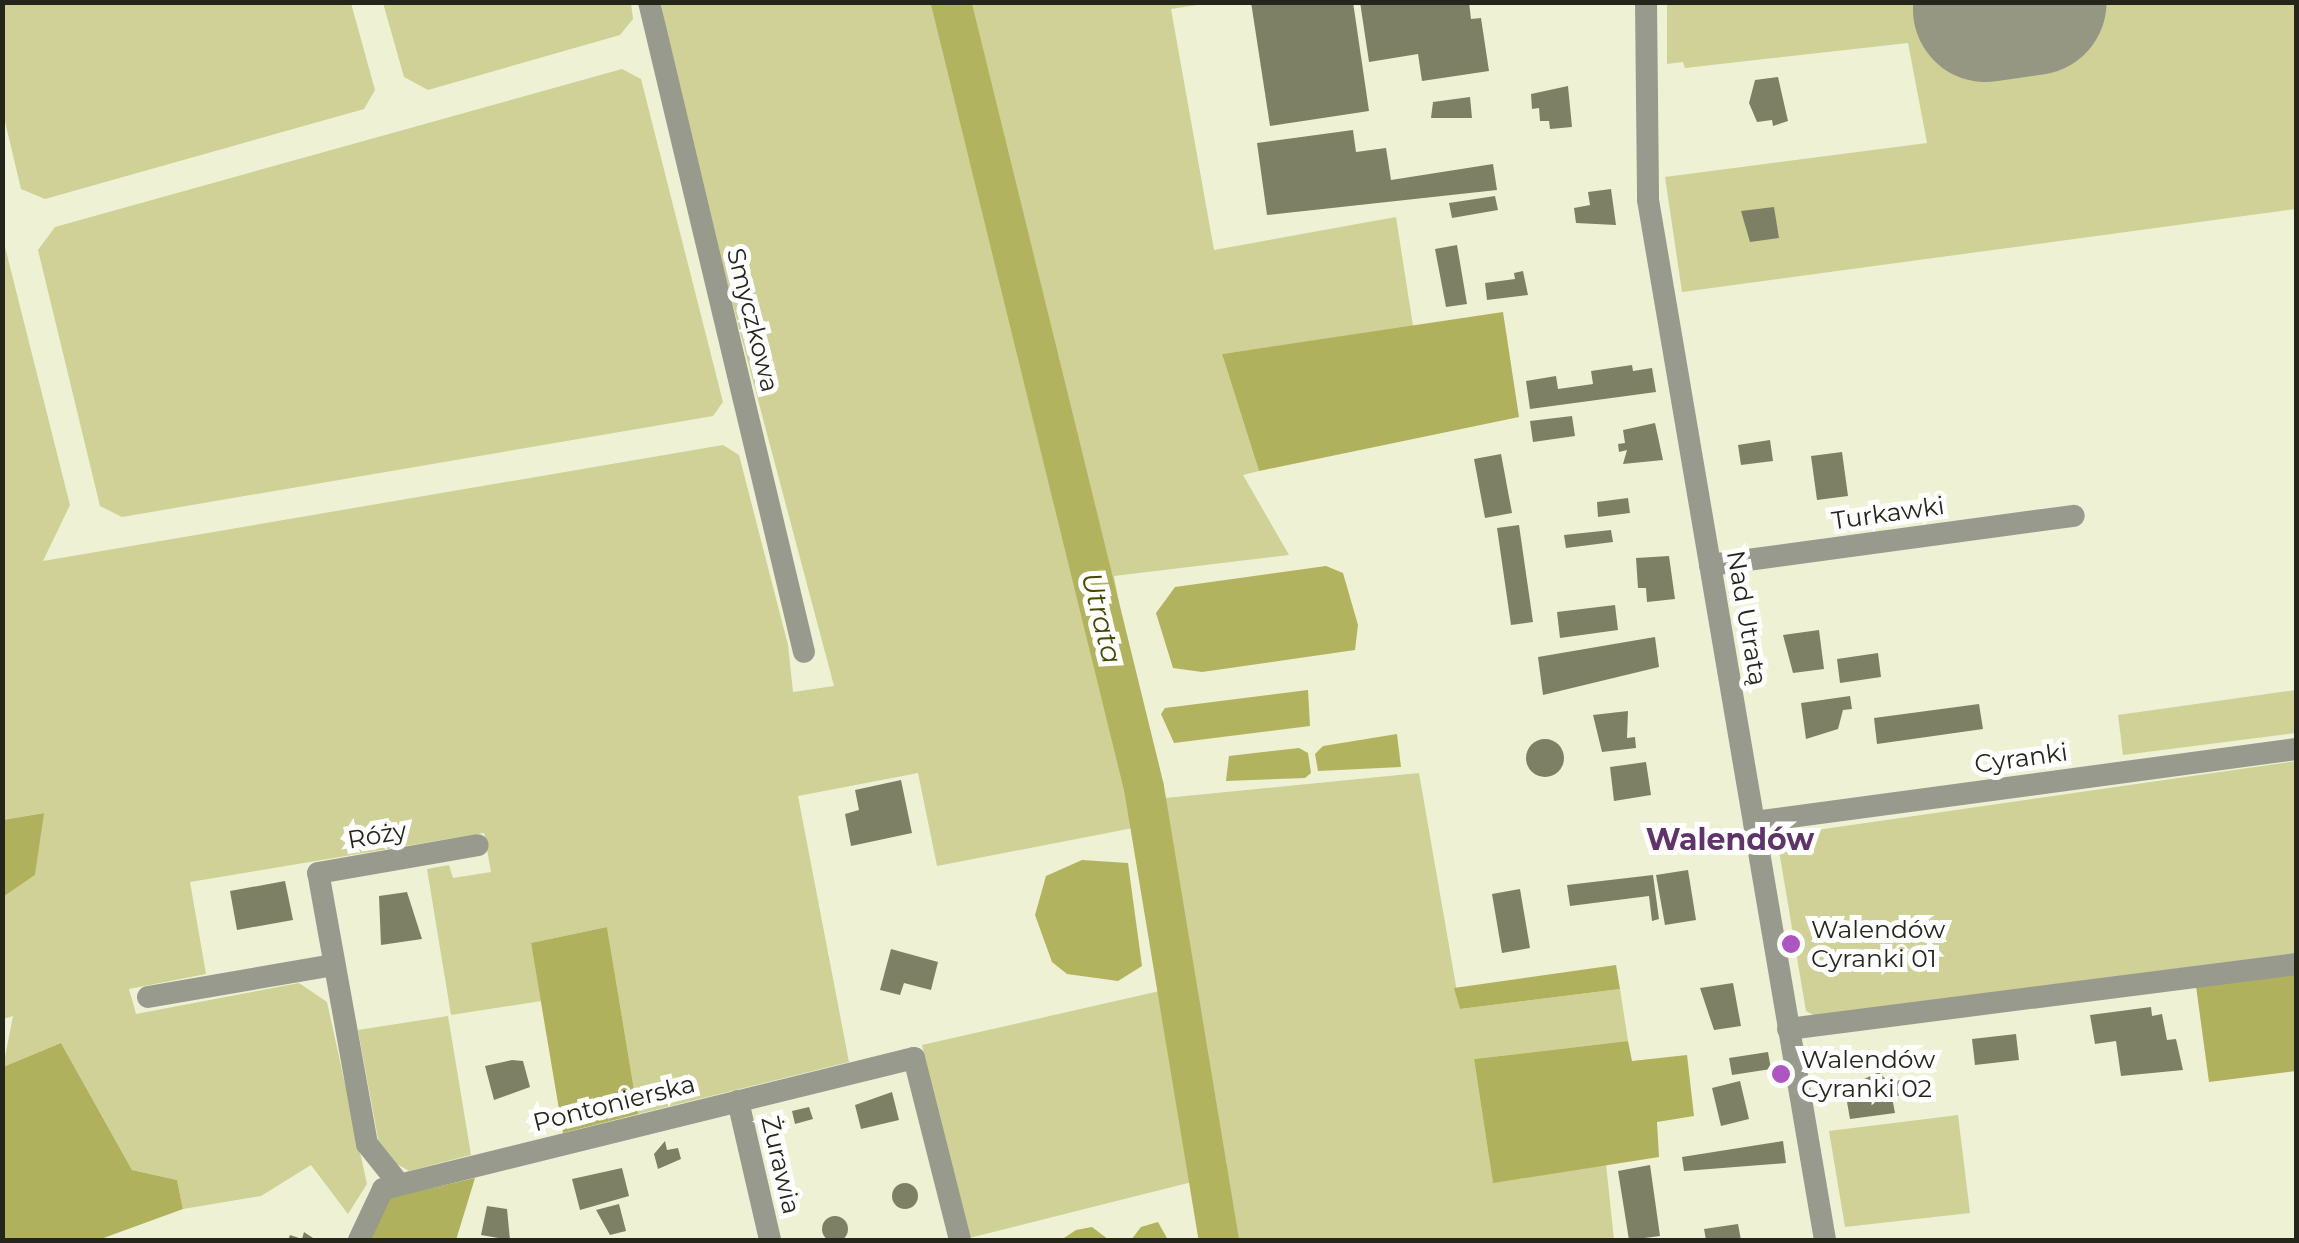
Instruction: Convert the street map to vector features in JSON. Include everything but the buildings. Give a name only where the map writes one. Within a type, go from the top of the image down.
[{"type":"street","name":"Smyczkowa","points":[[649,2],[804,652]]},
{"type":"street","name":"Nad Utratą","points":[[1646,2],[1648,200],[1825,1240]]},
{"type":"street","name":"Turkawki","points":[[1710,565],[2074,516]]},
{"type":"street","name":"Cyranki","points":[[1754,822],[2296,749]]},
{"type":"street","name":"Róży","points":[[399,1184],[366,1144],[318,873],[478,845]]},
{"type":"street","points":[[1788,1029],[2296,964]]},
{"type":"street","points":[[148,997],[334,965]]},
{"type":"street","name":"Pontonierska","points":[[399,1184],[914,1058],[960,1240]]},
{"type":"street","name":"Żurawia","points":[[738,1101],[770,1240]]},
{"type":"street","points":[[360,1240],[372,1203],[383,1189],[399,1184]]},
{"type":"green space","points":[[2,3],[351,3],[375,90],[364,109],[45,199],[21,189],[3,113]]},
{"type":"green space","points":[[383,3],[631,3],[633,19],[620,35],[428,90],[404,77]]},
{"type":"green space","points":[[661,3],[1210,3],[1171,9],[1214,250],[1396,217],[1413,326],[1222,354],[1259,471],[1243,475],[1289,555],[1114,576],[1155,799],[1419,773],[1460,1009],[1620,989],[1628,1041],[1474,1059],[1493,1182],[1606,1164],[1614,1240],[1207,1240],[1196,1181],[965,1239],[922,1045],[1164,990],[1138,827],[937,866],[918,773],[798,796],[849,1062],[638,1114],[607,927],[531,943],[541,1001],[451,1015],[427,869],[449,865],[453,878],[491,872],[484,833],[190,882],[206,974],[129,989],[136,1014],[299,983],[327,1002],[367,1184],[348,1214],[311,1165],[261,1196],[183,1209],[177,1180],[132,1170],[61,1043],[3,1067],[13,1016],[3,1019],[3,897],[35,875],[43,813],[3,820],[2,235],[70,505],[43,561],[723,445],[739,455],[788,645],[793,692],[834,686],[686,129]]},
{"type":"green space","points":[[1667,3],[2296,3],[2296,209],[1682,292],[1665,177],[1927,143],[1908,43],[1685,68],[1683,62],[1667,64]]},
{"type":"green space","points":[[622,69],[641,79],[723,402],[713,416],[122,517],[100,506],[38,250],[55,227]]},
{"type":"green space","points":[[2296,690],[2296,733],[2123,755],[2118,715]]},
{"type":"green space","points":[[2296,761],[2296,953],[1817,1017],[1806,1011],[1778,845],[1796,833]]},
{"type":"green space","points":[[448,1016],[471,1155],[409,1171],[381,1155],[358,1030]]},
{"type":"green space","points":[[1958,1115],[1970,1213],[1845,1227],[1829,1131]]},
{"type":"shaded area","points":[[1503,312],[1519,417],[1259,471],[1222,354]]},
{"type":"shaded area","points":[[1326,566],[1343,573],[1358,625],[1355,650],[1202,672],[1173,668],[1156,613],[1175,587]]},
{"type":"shaded area","points":[[1308,690],[1310,726],[1174,743],[1161,714],[1165,708]]},
{"type":"shaded area","points":[[1397,734],[1401,767],[1318,771],[1315,754],[1323,746]]},
{"type":"shaded area","points":[[1299,748],[1308,753],[1311,773],[1305,778],[1226,781],[1229,756]]},
{"type":"shaded area","points":[[44,813],[35,875],[3,897],[3,820]]},
{"type":"shaded area","points":[[1082,860],[1128,863],[1142,966],[1118,981],[1067,974],[1052,962],[1035,915],[1046,876]]},
{"type":"shaded area","points":[[607,927],[638,1114],[563,1133],[531,943]]},
{"type":"shaded area","points":[[1616,965],[1620,989],[1460,1009],[1454,988]]},
{"type":"shaded area","points":[[2296,970],[2296,1071],[2209,1082],[2196,986]]},
{"type":"shaded area","points":[[1628,1041],[1632,1061],[1687,1055],[1694,1116],[1657,1122],[1659,1157],[1493,1183],[1474,1059]]},
{"type":"shaded area","points":[[61,1043],[132,1170],[177,1180],[183,1209],[98,1240],[3,1240],[3,1067]]},
{"type":"shaded area","points":[[475,1178],[456,1240],[371,1240],[385,1199]]},
{"type":"shaded area","points":[[1158,1222],[1168,1240],[1131,1240],[1141,1227]]},
{"type":"shaded area","points":[[1092,1227],[1109,1240],[1061,1240],[1076,1230]]},
{"type":"waterway","name":"Utrata","points":[[951,2],[1144,788],[1219,1240]]},
{"type":"runway","points":[[1985,9],[2033,2]]},
{"type":"place","name":"Walendów Cyranki 01","points":[[1791,944]]},
{"type":"place","name":"Walendów Cyranki 02","points":[[1781,1074]]},
{"type":"district","name":"Walendów","points":[[1730,840]]}]
